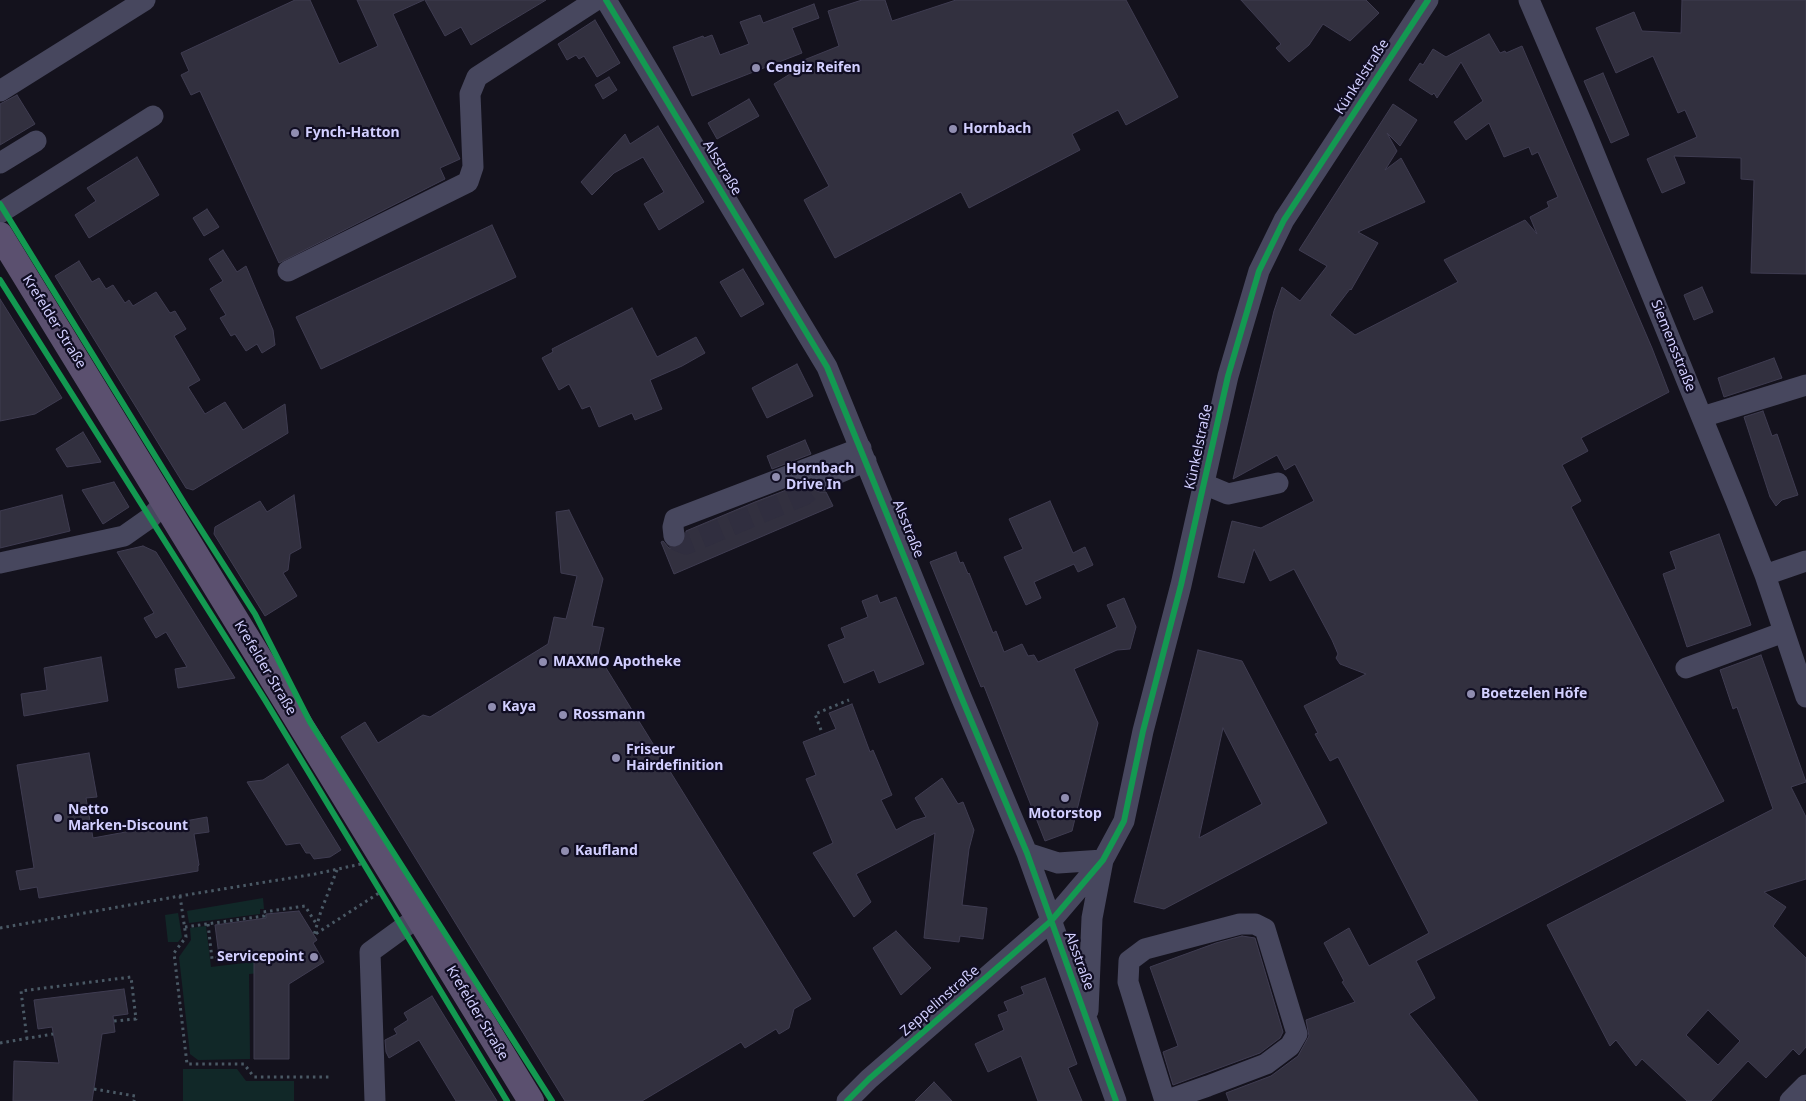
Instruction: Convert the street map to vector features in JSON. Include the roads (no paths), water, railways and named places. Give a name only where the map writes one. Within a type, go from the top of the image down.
[{"type":"main road","name":"Krefelder Straße","points":[[0,235],[530,1101]]},
{"type":"street","points":[[0,91],[145,0]]},
{"type":"street","points":[[288,271],[468,182],[473,167],[470,94],[477,77],[596,0]]},
{"type":"street","name":"Alsstraße","points":[[606,0],[827,367],[1027,854],[1116,1101]]},
{"type":"street","name":"Künkelstraße","points":[[1051,921],[1103,860],[1124,821],[1143,732],[1181,585],[1228,376],[1259,271],[1284,220],[1428,0]]},
{"type":"street","name":"Siemensstraße","points":[[1529,0],[1702,417],[1765,575],[1806,697]]},
{"type":"street","points":[[0,213],[153,116]]},
{"type":"street","points":[[0,163],[36,141]]},
{"type":"street","points":[[1702,417],[1806,385]]},
{"type":"street","points":[[822,480],[864,454]]},
{"type":"street","points":[[674,536],[673,527],[675,519],[864,454]]},
{"type":"street","points":[[1204,484],[1228,494],[1278,483]]},
{"type":"street","points":[[0,563],[124,536],[151,517],[165,502]]},
{"type":"street","points":[[1765,575],[1806,561]]},
{"type":"street","points":[[1686,668],[1784,632]]},
{"type":"street","points":[[1027,854],[1058,863],[1103,860],[1092,918],[1088,1021]]},
{"type":"street","points":[[375,1101],[370,952],[418,917]]},
{"type":"street","name":"Zeppelinstraße","points":[[847,1101],[869,1079],[1051,921]]},
{"type":"street","points":[[1240,924],[1255,924],[1266,930],[1297,1034],[1290,1046],[1266,1064],[1165,1101],[1128,982],[1129,961],[1145,948],[1240,924]]},
{"type":"street","points":[[1790,1101],[1806,1085]]},
{"type":"tunnel","points":[[674,536],[678,541],[686,544],[804,495],[822,480]]},
{"type":"place","name":"Cengiz Reifen","points":[[756,68]]},
{"type":"place","name":"Hornbach","points":[[953,129]]},
{"type":"place","name":"Fynch-Hatton","points":[[295,133]]},
{"type":"place","name":"Hornbach Drive In","points":[[776,477]]},
{"type":"place","name":"MAXMO Apotheke","points":[[543,662]]},
{"type":"place","name":"Boetzelen Höfe","points":[[1471,694]]},
{"type":"place","name":"Kaya","points":[[492,707]]},
{"type":"place","name":"Rossmann","points":[[563,715]]},
{"type":"place","name":"Friseur Hairdefinition","points":[[616,758]]},
{"type":"place","name":"Motorstop","points":[[1065,798]]},
{"type":"place","name":"Netto Marken-Discount","points":[[58,818]]},
{"type":"place","name":"Kaufland","points":[[565,851]]},
{"type":"place","name":"Servicepoint","points":[[314,957]]}]
